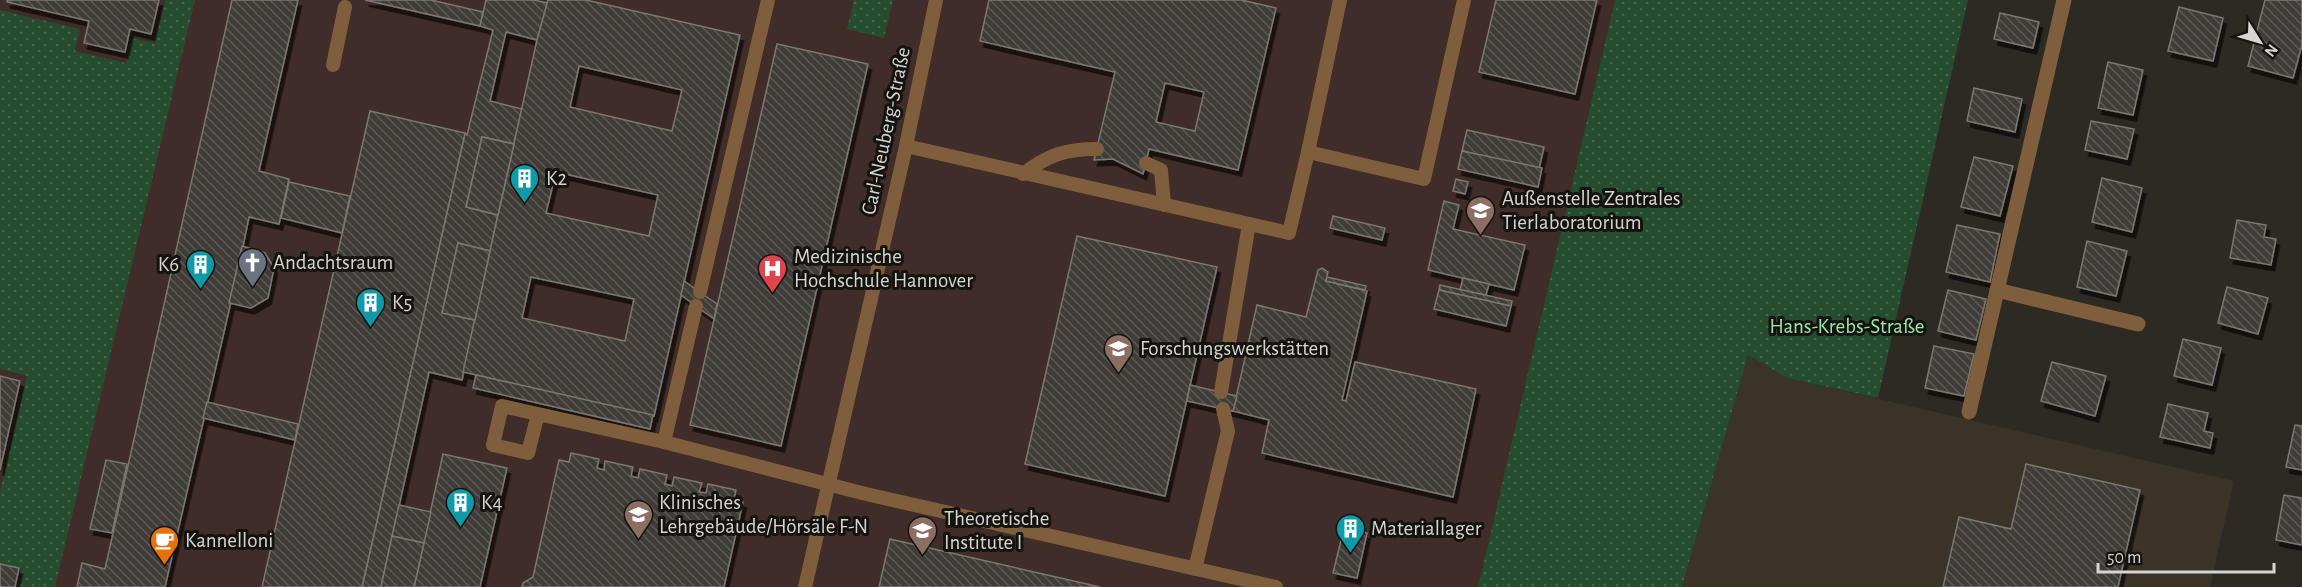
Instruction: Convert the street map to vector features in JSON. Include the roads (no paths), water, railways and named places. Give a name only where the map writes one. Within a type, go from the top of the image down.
[{"type":"street","points":[[1969,412],[2064,0]]},
{"type":"street","points":[[1998,291],[2138,324]]},
{"type":"lane","points":[[700,292],[768,0]]},
{"type":"lane","name":"Carl-Neuberg-Straße","points":[[805,587],[906,146],[936,0]]},
{"type":"lane","points":[[906,146],[1289,234],[1340,0]]},
{"type":"lane","points":[[1308,152],[1424,179],[1464,0]]},
{"type":"lane","points":[[333,65],[345,7]]},
{"type":"lane","points":[[1023,174],[1039,162],[1057,153],[1078,149],[1097,149]]},
{"type":"lane","points":[[1146,162],[1161,170],[1164,205]]},
{"type":"lane","points":[[1221,392],[1249,224]]},
{"type":"lane","points":[[664,442],[696,306]]},
{"type":"lane","points":[[1196,569],[1228,431],[1223,409]]},
{"type":"lane","points":[[538,414],[664,442],[828,485],[1276,587]]},
{"type":"place","name":"K2","points":[[525,204]]},
{"type":"place","name":"Außenstelle Zentrales Tierlaboratorium","points":[[1481,236]]},
{"type":"place","name":"Andachtsraum","points":[[252,288]]},
{"type":"place","name":"K6","points":[[200,290]]},
{"type":"place","name":"Medizinische Hochschule Hannover","points":[[773,294]]},
{"type":"place","name":"K5","points":[[371,328]]},
{"type":"place","name":"Forschungswerkstätten","points":[[1119,374]]},
{"type":"place","name":"K4","points":[[460,528]]},
{"type":"place","name":"Klinisches Lehrgebäude/Hörsäle F-N","points":[[638,540]]},
{"type":"place","name":"Materiallager","points":[[1350,554]]},
{"type":"place","name":"Theoretische Institute I","points":[[923,556]]},
{"type":"place","name":"Kannelloni","points":[[164,566]]},
{"type":"park label","name":"Hans-Krebs-Straße","points":[[1847,326]]}]
